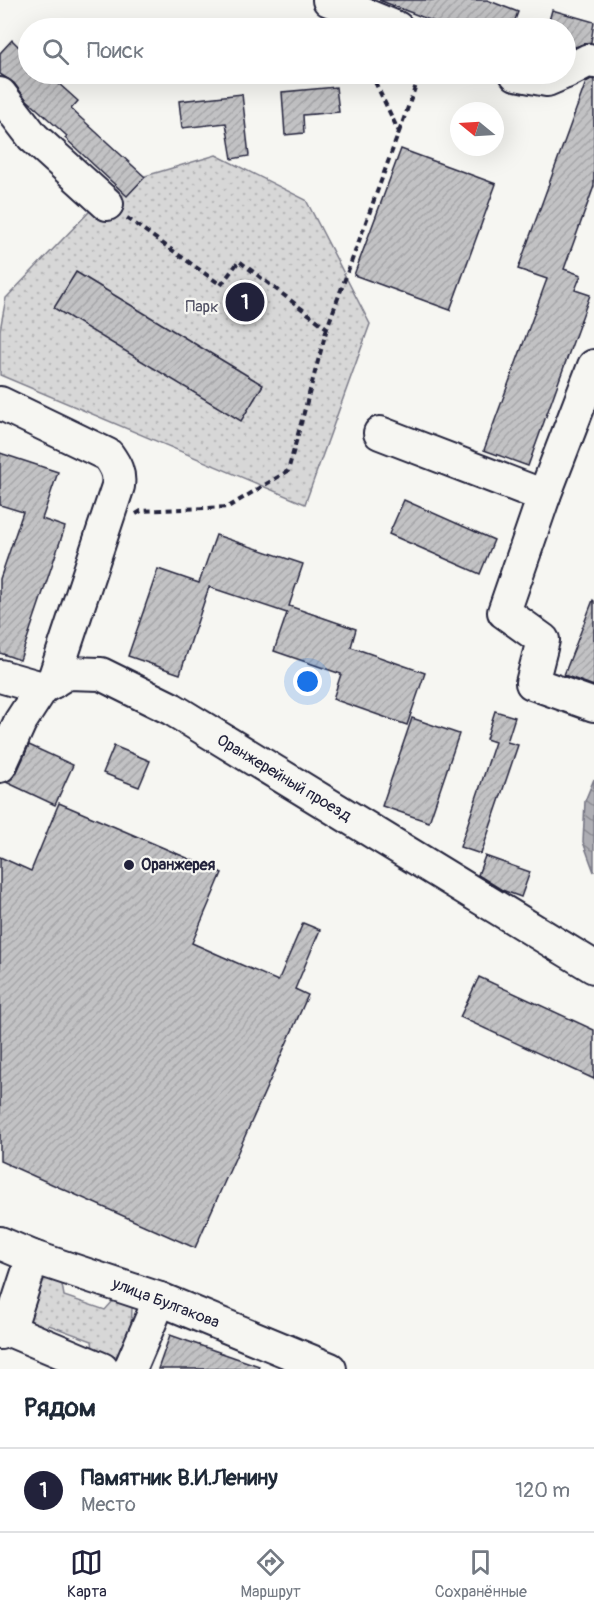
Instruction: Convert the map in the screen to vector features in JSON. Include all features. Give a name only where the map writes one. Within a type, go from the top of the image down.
[{"type":"street","points":[[329,0],[373,18]]},
{"type":"street","points":[[576,67],[589,60],[594,62]]},
{"type":"street","points":[[0,94],[33,137],[107,204]]},
{"type":"street","points":[[594,366],[544,496],[504,612],[543,640],[532,683],[594,705]]},
{"type":"street","points":[[0,404],[108,455],[116,465],[119,478],[102,535],[47,685],[20,722],[0,766]]},
{"type":"street","points":[[381,434],[544,496]]},
{"type":"street","name":"Оранжерейный проезд","points":[[47,685],[67,673],[101,674],[172,709],[594,967]]},
{"type":"street","points":[[0,676],[47,685]]},
{"type":"street","name":"улица Булгакова","points":[[0,1243],[33,1257],[160,1299],[330,1369]]},
{"type":"street","points":[[33,1257],[4,1332],[102,1369]]},
{"type":"street","points":[[130,1369],[160,1299]]},
{"type":"path","points":[[376,84],[399,132]]},
{"type":"path","points":[[102,535],[141,511],[228,507],[288,471],[327,328],[416,84]]},
{"type":"path","points":[[107,204],[221,285],[239,261],[327,328]]},
{"type":"green space","name":"Парк","points":[[216,155],[306,200],[370,324],[305,504],[0,375],[0,330],[6,298],[115,185]]},
{"type":"green space","points":[[41,1272],[61,1279],[64,1296],[105,1310],[113,1301],[123,1302],[132,1307],[128,1337],[116,1356],[110,1360],[93,1350],[92,1341],[49,1325],[45,1329],[26,1331],[35,1279]]},
{"type":"water","points":[[594,779],[594,872],[583,842],[585,801]]},
{"type":"building","points":[[379,0],[487,0],[518,12],[516,18],[425,18]]},
{"type":"building","points":[[552,10],[594,22],[591,42],[576,47],[576,18],[550,18]]},
{"type":"building","points":[[12,40],[18,46],[18,84],[59,84],[78,101],[71,109],[145,177],[127,196],[26,99],[14,83],[0,74],[0,53]]},
{"type":"building","points":[[594,80],[594,186],[564,269],[581,275],[575,290],[590,295],[528,466],[484,450],[547,279],[518,269],[586,82]]},
{"type":"building","points":[[336,87],[339,112],[303,115],[304,133],[285,135],[282,92]]},
{"type":"building","points":[[242,94],[249,156],[232,159],[226,123],[182,128],[179,101]]},
{"type":"building","points":[[401,149],[496,184],[450,310],[354,275]]},
{"type":"building","points":[[76,272],[263,385],[241,421],[54,308]]},
{"type":"building","points":[[0,453],[58,472],[42,519],[65,527],[20,660],[0,653],[0,579],[23,512],[0,505]]},
{"type":"building","points":[[404,500],[494,540],[480,574],[389,534]]},
{"type":"building","points":[[216,535],[303,564],[289,606],[356,629],[351,647],[425,673],[407,725],[333,699],[341,674],[274,651],[287,613],[209,587],[180,674],[128,656],[158,569],[199,583]]},
{"type":"building","points":[[594,601],[594,686],[564,675]]},
{"type":"building","points":[[495,711],[515,717],[507,742],[518,745],[481,854],[460,847],[495,742],[486,739]]},
{"type":"building","points":[[412,718],[459,734],[429,822],[382,806]]},
{"type":"building","points":[[29,745],[73,765],[55,805],[6,782],[16,774]]},
{"type":"building","points":[[114,746],[150,761],[139,787],[103,773]]},
{"type":"building","points":[[59,803],[222,873],[192,943],[278,981],[303,923],[320,930],[295,989],[308,995],[195,1248],[0,1161],[0,857],[31,871]]},
{"type":"building","points":[[485,856],[530,872],[521,897],[502,890],[478,875]]},
{"type":"building","points":[[479,977],[594,1030],[594,1079],[460,1017]]},
{"type":"building","points":[[170,1335],[259,1366],[258,1369],[158,1369]]},
{"type":"place","name":"Памятник В.И.Ленину","points":[[245,302]]},
{"type":"place","name":"Оранжерея","points":[[129,865]]}]
